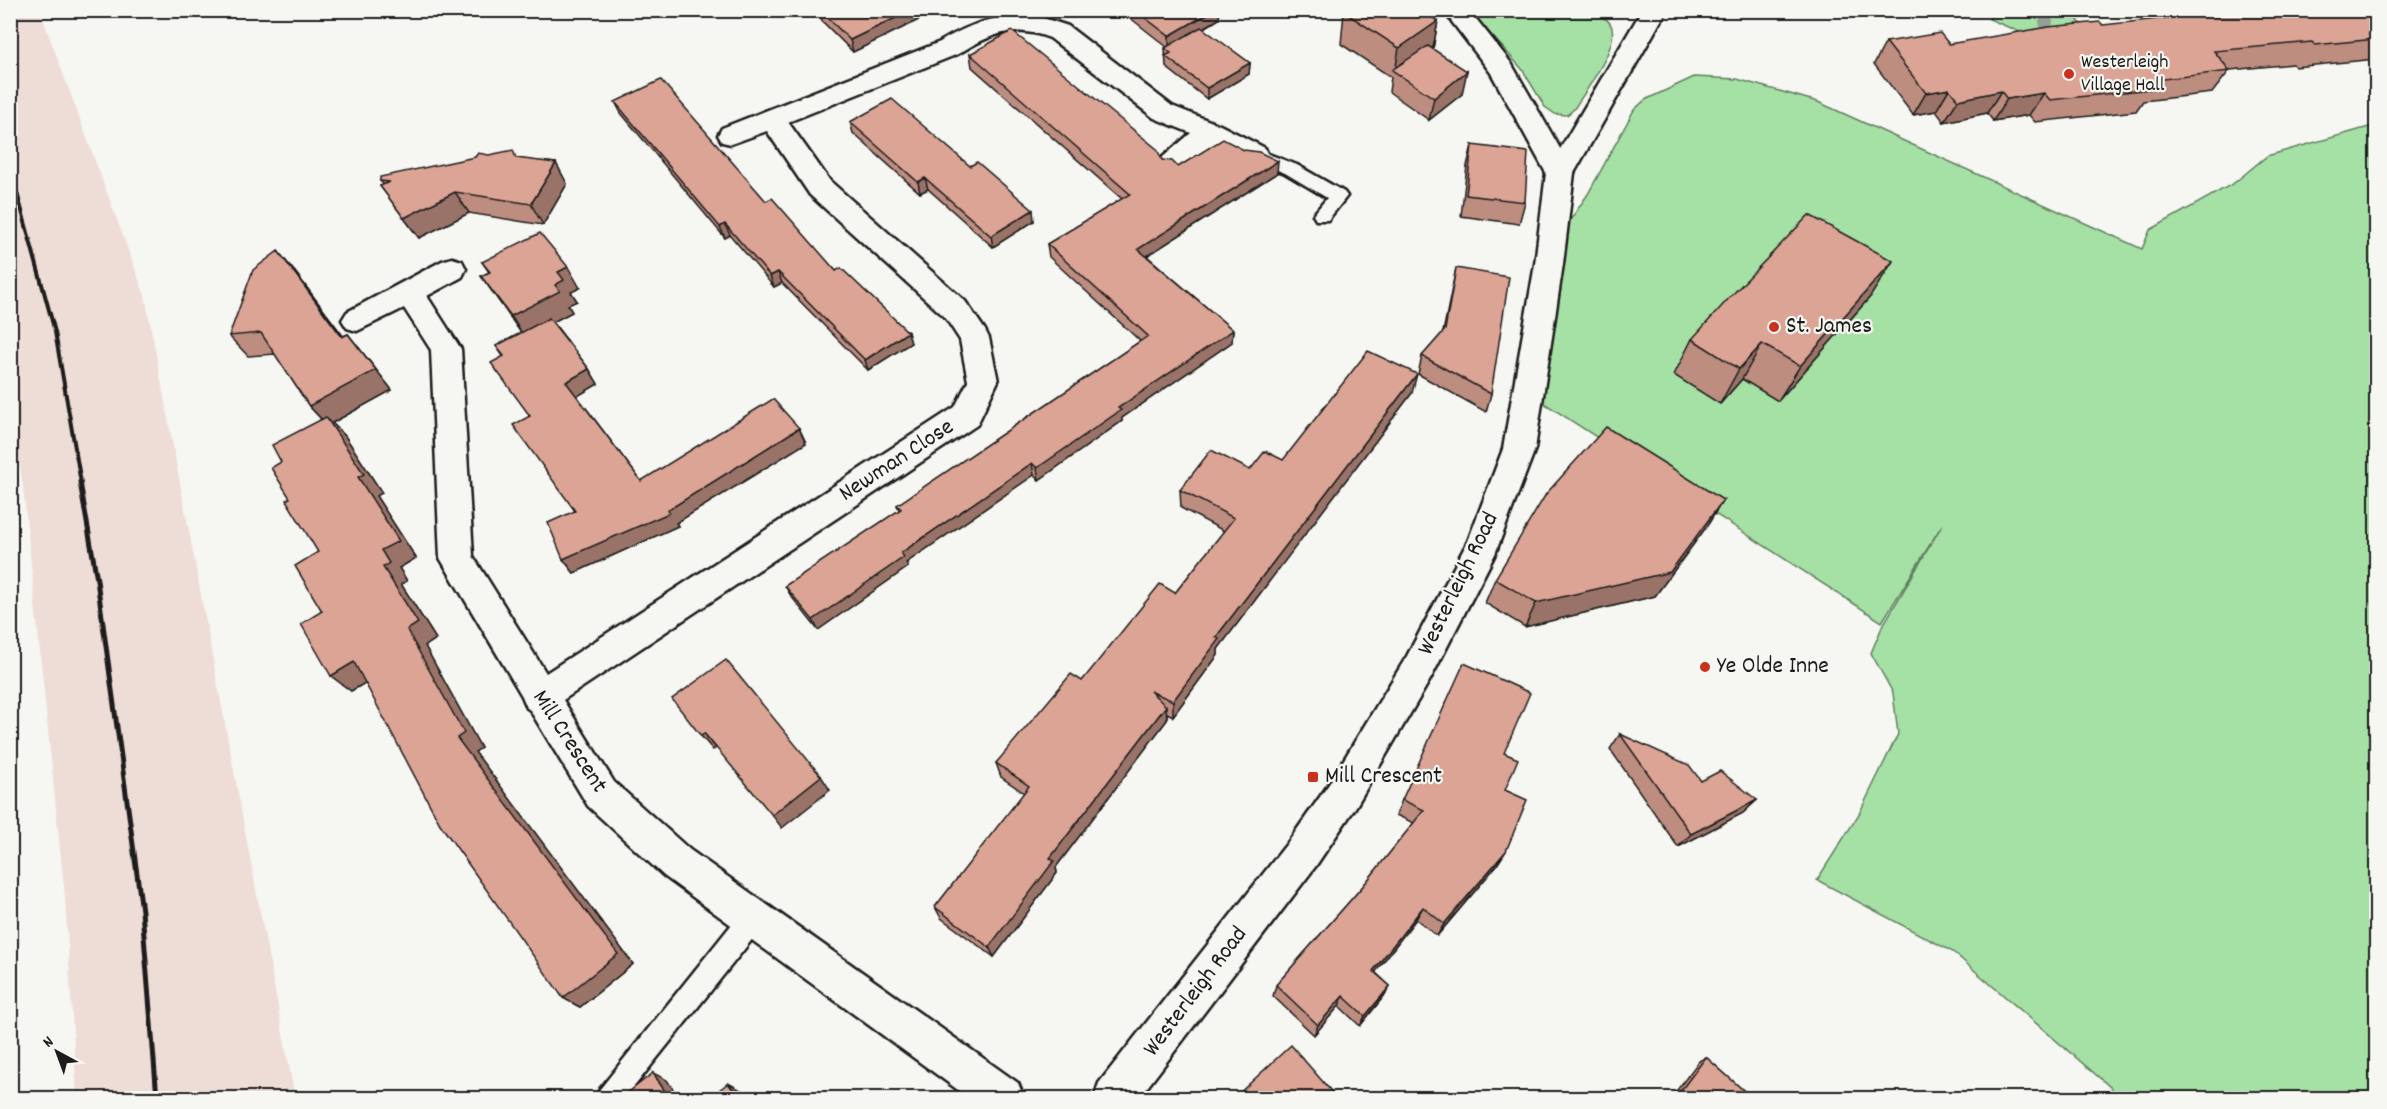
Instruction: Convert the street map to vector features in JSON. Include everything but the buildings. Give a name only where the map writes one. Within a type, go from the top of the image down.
[{"type":"street","points":[[1455,10],[1502,69],[1560,173]]},
{"type":"street","points":[[1560,173],[1655,10]]},
{"type":"street","points":[[730,135],[773,120],[948,48],[974,33],[1001,24],[1034,23],[1059,32],[1163,112],[1210,130],[1255,155]]},
{"type":"street","name":"Newman Close","points":[[539,697],[966,416],[983,381],[974,338],[955,309],[820,188],[773,120]]},
{"type":"street","points":[[1173,164],[1210,130]]},
{"type":"street","name":"Westerleigh Road","points":[[1114,1098],[1302,854],[1342,796],[1419,667],[1482,544],[1518,449],[1549,264],[1560,173]]},
{"type":"street","points":[[357,320],[452,269]]},
{"type":"street","name":"Mill Crescent","points":[[408,292],[446,350],[457,558],[539,697],[601,795],[677,863],[1003,1098]]},
{"type":"lane","points":[[1255,155],[1291,169],[1338,196],[1322,215]]},
{"type":"lane","points":[[609,1098],[753,918]]},
{"type":"shaded area","points":[[10,11],[40,11],[145,296],[295,1098],[77,1098],[65,897],[23,486],[11,410]]},
{"type":"green space","points":[[1556,10],[1602,17],[1610,24],[1613,34],[1604,62],[1574,109],[1567,115],[1555,114],[1545,107],[1522,69],[1470,11]]},
{"type":"green space","points":[[2071,11],[2091,37],[2038,40],[1989,19],[1995,12]]},
{"type":"green space","points":[[1694,77],[1737,79],[1818,102],[2142,249],[2150,230],[2234,183],[2267,156],[2376,125],[2376,1098],[2123,1098],[1953,952],[1817,880],[1859,814],[1898,734],[1893,693],[1871,653],[1882,627],[1942,525],[1882,622],[1533,396],[1560,235],[1588,194],[1634,110],[1645,100]]},
{"type":"railway","points":[[10,167],[55,332],[81,483]]},
{"type":"railway","points":[[80,482],[97,580],[142,911],[157,1098]]},
{"type":"place","name":"Westerleigh Village Hall","points":[[2069,74]]},
{"type":"place","name":"St. James","points":[[1774,327]]},
{"type":"place","name":"Ye Olde Inne","points":[[1705,667]]},
{"type":"place","name":"Mill Crescent","points":[[1313,777]]}]
